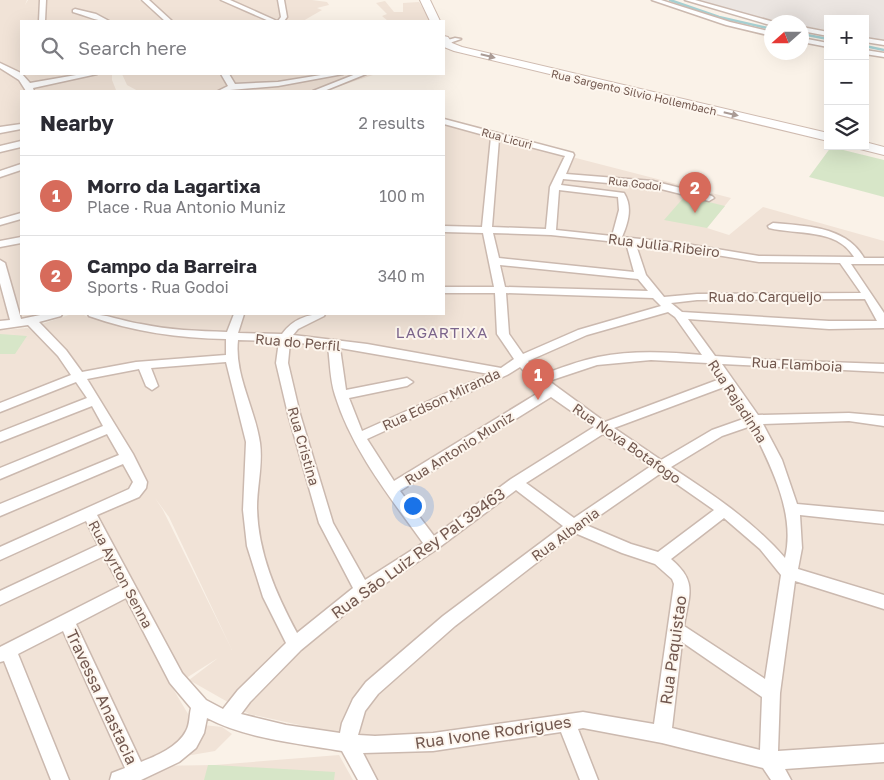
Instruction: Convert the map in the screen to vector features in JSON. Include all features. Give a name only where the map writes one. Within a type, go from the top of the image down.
[{"type":"main road","points":[[425,0],[435,20]]},
{"type":"main road","name":"Rua Sargento Silvio Hollembach","points":[[445,40],[458,39],[824,124]]},
{"type":"main road","name":"Rua Sargento Silvio Hollembach","points":[[445,41],[458,49],[824,136]]},
{"type":"main road","points":[[691,105],[700,95]]},
{"type":"main road","points":[[869,135],[884,138]]},
{"type":"main road","points":[[869,147],[884,150]]},
{"type":"street","points":[[42,0],[42,20]]},
{"type":"street","points":[[145,0],[168,20]]},
{"type":"street","points":[[224,0],[272,20]]},
{"type":"street","points":[[281,0],[284,17],[282,20]]},
{"type":"street","points":[[655,0],[719,21],[764,32]]},
{"type":"street","points":[[688,0],[764,22]]},
{"type":"street","points":[[75,11],[94,15],[104,20]]},
{"type":"street","points":[[809,30],[824,33]]},
{"type":"street","points":[[809,41],[824,44]]},
{"type":"street","points":[[869,41],[884,43]]},
{"type":"street","points":[[869,53],[884,55]]},
{"type":"street","points":[[0,65],[14,70],[30,88],[88,75]]},
{"type":"street","points":[[226,75],[232,87]]},
{"type":"street","points":[[224,90],[232,87],[278,84],[333,75]]},
{"type":"street","points":[[320,90],[359,75]]},
{"type":"street","name":"Rua Licuri","points":[[445,122],[570,155],[560,176]]},
{"type":"street","points":[[0,130],[20,127]]},
{"type":"street","name":"Rua Nova Botafogo","points":[[495,135],[487,229],[500,289],[503,334],[521,359],[551,390],[724,510],[765,545],[789,573]]},
{"type":"street","points":[[0,149],[20,144]]},
{"type":"street","points":[[0,174],[20,167]]},
{"type":"street","points":[[551,232],[555,187],[560,176]]},
{"type":"street","name":"Rua Godoi","points":[[560,176],[652,184],[709,198]]},
{"type":"street","points":[[555,187],[620,195],[623,198],[624,209],[623,240]]},
{"type":"street","points":[[0,222],[20,216]]},
{"type":"street","points":[[773,226],[809,230],[832,236],[858,251],[861,261]]},
{"type":"street","name":"Rua Julia Ribeiro","points":[[445,229],[551,232],[713,250],[759,259],[884,261]]},
{"type":"street","points":[[0,244],[20,240]]},
{"type":"street","name":"Rua Rajadinha","points":[[623,240],[641,276],[710,358],[754,420],[775,460],[792,508],[795,548],[789,573],[771,693],[769,761]]},
{"type":"street","points":[[445,290],[500,289],[666,305],[829,325],[884,323],[870,296],[844,260]]},
{"type":"street","points":[[493,261],[641,276]]},
{"type":"street","points":[[0,263],[16,323]]},
{"type":"street","name":"Rua do Carqueijo","points":[[521,359],[566,338],[666,305],[697,297],[870,296]]},
{"type":"street","points":[[0,325],[31,321],[53,315]]},
{"type":"street","name":"Rua do Perfil","points":[[96,315],[130,326],[169,333],[285,338],[334,344],[503,372]]},
{"type":"street","points":[[238,315],[232,328],[232,358],[240,397],[253,439],[254,453],[250,508],[252,537],[261,574],[271,602],[295,645]]},
{"type":"street","points":[[285,338],[294,326],[318,315]]},
{"type":"street","name":"Rua Ayrton Senna","points":[[31,321],[62,353],[80,377],[128,457],[140,482],[140,488],[134,493],[89,513],[176,678]]},
{"type":"street","name":"Rua Cristina","points":[[285,338],[282,363],[326,523],[362,590]]},
{"type":"street","points":[[334,344],[342,396],[360,437],[392,489],[432,545]]},
{"type":"street","name":"Rua Flamboia","points":[[540,380],[614,358],[669,355],[752,363],[884,368]]},
{"type":"street","points":[[0,408],[80,377],[144,365],[232,358]]},
{"type":"street","name":"Rua Edson Miranda","points":[[360,437],[503,372],[521,359]]},
{"type":"street","points":[[144,365],[152,386]]},
{"type":"street","name":"Rua Sāo Luiz Rey Pal 39463","points":[[226,719],[244,696],[295,645],[362,590],[432,545],[516,483],[604,427],[727,381]]},
{"type":"street","points":[[342,396],[407,382]]},
{"type":"street","name":"Rua Antonio Muniz","points":[[392,489],[551,390]]},
{"type":"street","points":[[0,438],[95,400]]},
{"type":"street","name":"Rua Albania","points":[[347,743],[351,723],[359,705],[372,688],[449,621],[574,526],[660,467],[717,433],[754,420],[849,417],[884,421]]},
{"type":"street","points":[[0,474],[110,428]]},
{"type":"street","points":[[0,510],[128,457]]},
{"type":"street","name":"Rua Paquistao","points":[[516,483],[574,526],[627,549],[660,559],[679,575],[682,584],[662,734]]},
{"type":"street","points":[[792,508],[884,518]]},
{"type":"street","points":[[660,559],[724,510]]},
{"type":"street","points":[[0,554],[89,513]]},
{"type":"street","points":[[0,598],[108,547]]},
{"type":"street","points":[[789,573],[884,602]]},
{"type":"street","points":[[60,780],[4,653],[130,588]]},
{"type":"street","name":"Travessa Anastacia","points":[[67,622],[136,772]]},
{"type":"street","points":[[676,629],[771,693]]},
{"type":"street","name":"Rua Ivone Rodrigues","points":[[176,678],[200,706],[226,719],[286,733],[347,743],[375,745],[433,742],[566,720],[582,720],[608,723],[662,734],[769,761],[875,752],[884,753]]},
{"type":"street","points":[[119,780],[181,752],[196,732],[200,706]]},
{"type":"street","points":[[566,720],[589,780]]},
{"type":"street","points":[[347,743],[368,780]]},
{"type":"street","points":[[769,761],[782,780]]},
{"type":"shaded area","points":[[0,0],[27,0],[25,5],[28,0],[139,0],[152,7],[166,20],[20,20],[20,75],[112,75],[116,90],[20,90],[20,315],[44,315],[0,324]]},
{"type":"shaded area","points":[[144,0],[312,0],[327,2],[329,5],[317,8],[322,10],[305,20],[169,20]]},
{"type":"shaded area","points":[[700,0],[884,0],[884,41],[869,38],[869,15],[824,15],[824,29],[809,27],[809,15],[764,15],[764,18]]},
{"type":"shaded area","points":[[385,1],[394,12],[403,12],[403,3],[419,2],[430,20],[387,20],[382,16],[387,14],[376,3]]},
{"type":"shaded area","points":[[122,75],[373,75],[334,88],[325,85],[312,90],[136,90],[127,85]]},
{"type":"shaded area","points":[[445,124],[731,198],[707,228],[729,235],[763,207],[884,241],[884,780],[374,780],[354,737],[249,714],[189,680],[218,658],[172,687],[194,724],[222,727],[232,734],[215,751],[127,766],[108,780],[0,780],[0,330],[28,328],[53,346],[39,325],[69,315],[84,315],[90,318],[94,315],[445,315]],"holes":[[[155,498],[169,517],[232,650],[163,510]]]},
{"type":"shaded area","points":[[339,755],[353,780],[126,780],[151,766],[215,765]]},
{"type":"green space","points":[[829,150],[843,150],[884,160],[884,197],[809,177]]},
{"type":"green space","points":[[685,196],[725,206],[707,228],[664,220]]},
{"type":"green space","points":[[0,334],[27,336],[15,354],[0,354]]},
{"type":"green space","points":[[208,765],[335,772],[334,780],[204,780]]},
{"type":"waterway","points":[[670,0],[719,17],[764,27]]},
{"type":"waterway","points":[[809,35],[824,38]]},
{"type":"waterway","points":[[869,47],[884,50]]},
{"type":"place","name":"Campo da Barreira","points":[[695,213]]},
{"type":"place","name":"Morro da Lagartixa","points":[[538,400]]},
{"type":"district","name":"LAGARTIXA","points":[[442,332]]}]
